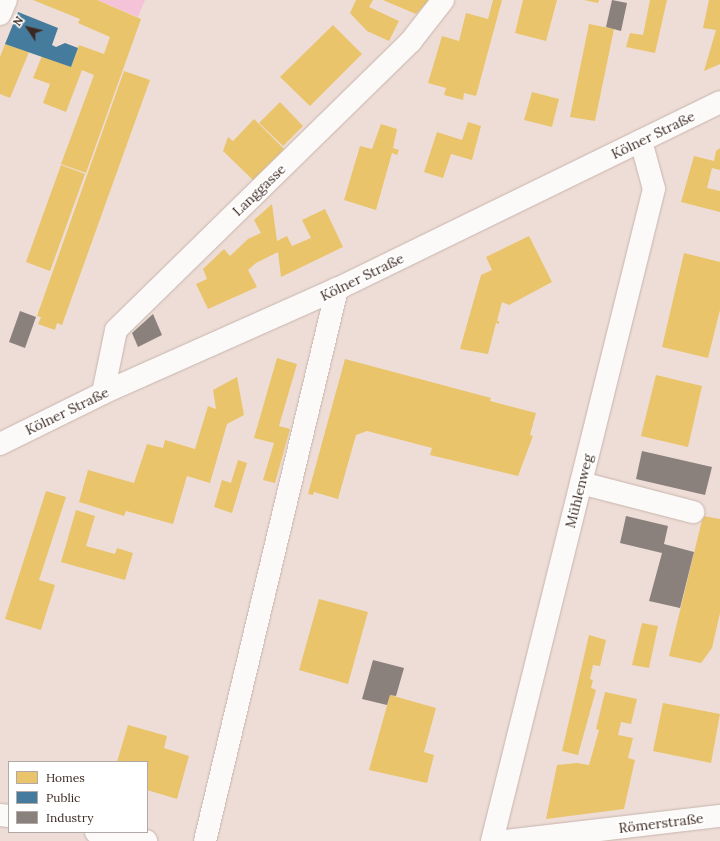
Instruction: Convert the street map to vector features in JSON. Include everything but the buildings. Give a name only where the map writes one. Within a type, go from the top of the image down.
[{"type":"street","points":[[0,14],[6,0]]},
{"type":"street","name":"Langgasse","points":[[103,393],[116,330],[411,41],[443,0]]},
{"type":"street","name":"Kölner Straße","points":[[0,444],[103,393],[337,289],[720,102]]},
{"type":"street","name":"Mühlenweg","points":[[492,841],[654,189],[641,141]]},
{"type":"street","points":[[205,841],[337,289]]},
{"type":"street","points":[[581,483],[693,512]]},
{"type":"street","name":"Römerstraße","points":[[506,841],[720,816]]},
{"type":"street","points":[[102,833],[146,841]]},
{"type":"shaded area","points":[[97,0],[145,0],[138,17]]}]
